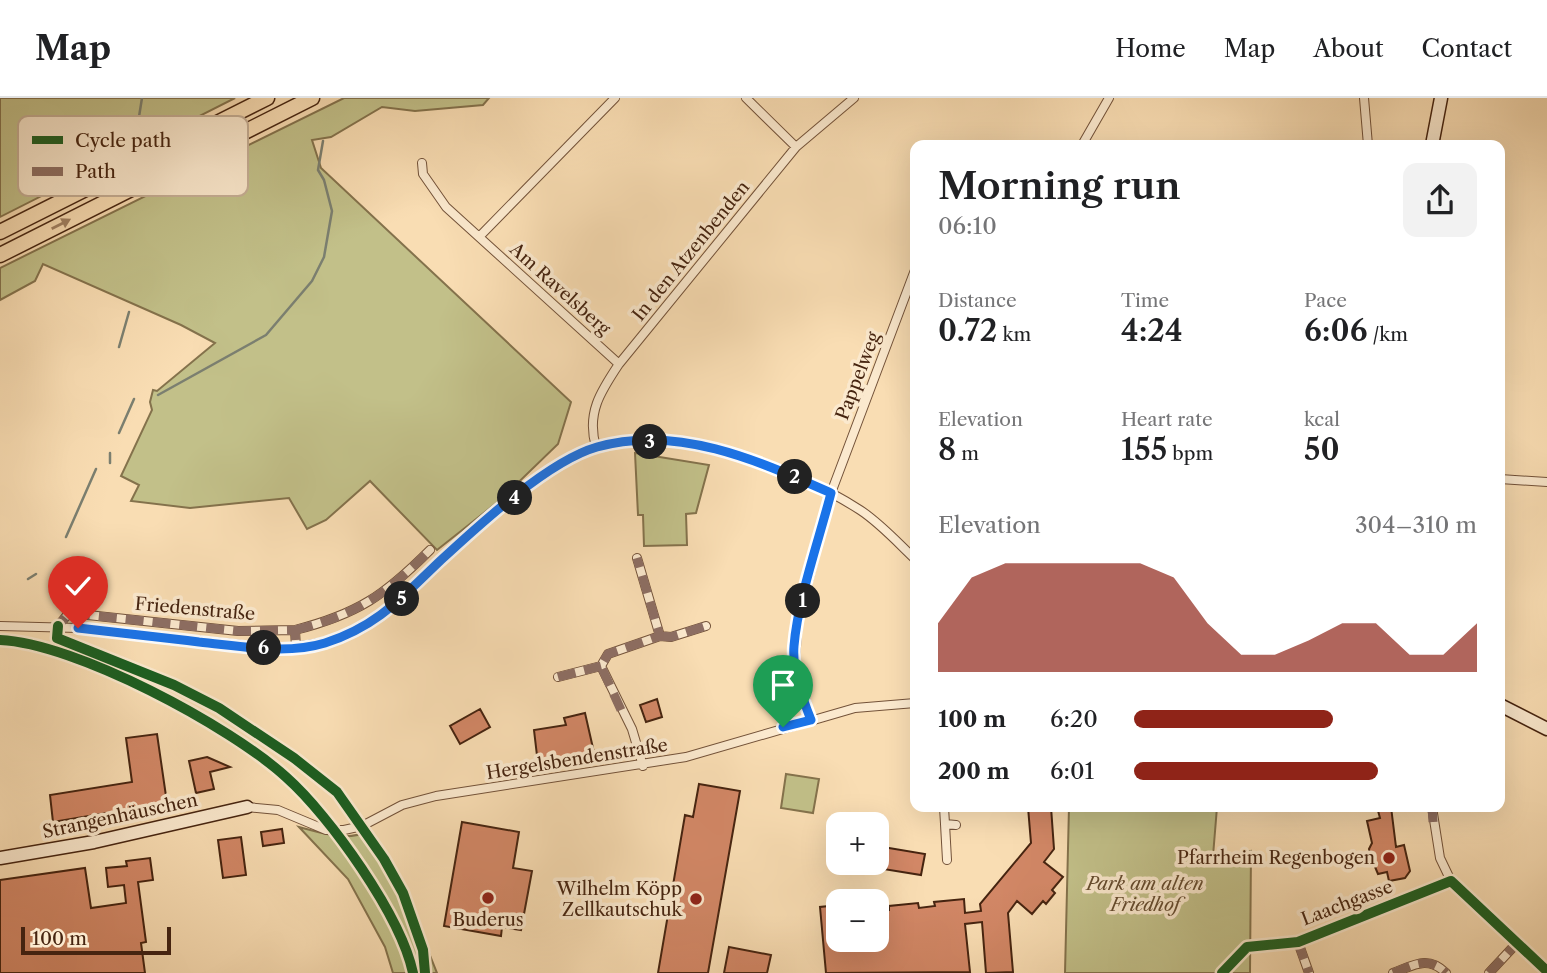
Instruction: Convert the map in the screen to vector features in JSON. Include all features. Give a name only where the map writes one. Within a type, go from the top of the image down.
[{"type":"highway","points":[[231,116],[267,98]]},
{"type":"highway","points":[[248,130],[312,98]]},
{"type":"highway","points":[[0,232],[72,196]]},
{"type":"highway","points":[[0,255],[117,196]]},
{"type":"street","points":[[479,237],[615,98]]},
{"type":"street","points":[[746,98],[796,147]]},
{"type":"street","name":"In den Atzenbenden","points":[[596,447],[592,415],[598,395],[619,364],[796,147],[854,98]]},
{"type":"street","points":[[1085,140],[1109,98]]},
{"type":"street","points":[[1364,98],[1368,140]]},
{"type":"street","points":[[1433,140],[1441,98]]},
{"type":"street","name":"Am Ravelsberg","points":[[422,163],[423,174],[446,206],[619,364]]},
{"type":"street","name":"Pappelweg","points":[[811,720],[797,675],[794,647],[798,619],[831,493],[910,283]]},
{"type":"street","name":"Friedenstraße","points":[[0,626],[58,626],[237,646],[296,648],[325,643],[376,621],[398,604],[462,541],[557,465],[596,447],[624,441],[683,442],[746,457],[831,493],[863,512],[910,554]]},
{"type":"street","points":[[1505,479],[1547,482]]},
{"type":"street","name":"Friedenstraße","points":[[58,626],[69,613],[238,631],[295,630],[334,620],[363,607],[392,587],[430,550]]},
{"type":"street","points":[[637,558],[660,636]]},
{"type":"street","points":[[558,677],[601,666],[608,654],[660,636],[671,637],[706,626]]},
{"type":"street","points":[[295,630],[296,648]]},
{"type":"street","points":[[601,666],[632,730],[643,765]]},
{"type":"street","name":"Hergelsbendenstraße","points":[[247,807],[278,810],[326,830],[344,830],[362,826],[402,805],[436,796],[685,757],[855,708],[910,703]]},
{"type":"street","points":[[1505,708],[1547,729]]},
{"type":"street","name":"Strangenhäuschen","points":[[0,858],[94,842],[247,807]]},
{"type":"street","points":[[944,812],[947,860]]},
{"type":"street","points":[[1433,812],[1440,858],[1451,881],[1547,971]]},
{"type":"street","points":[[944,824],[956,825]]},
{"type":"street","name":"Laachgasse","points":[[1253,946],[1298,942],[1451,881]]},
{"type":"street","points":[[1298,942],[1309,973]]},
{"type":"street","points":[[1489,973],[1516,944]]},
{"type":"street","points":[[1393,973],[1423,961],[1437,964],[1446,973]]},
{"type":"green space","points":[[0,98],[235,98],[199,116],[18,116],[18,196],[41,196],[0,217]]},
{"type":"green space","points":[[344,98],[489,98],[483,105],[415,111],[382,107],[331,137],[312,140],[321,168],[571,402],[558,444],[499,501],[437,550],[370,481],[326,520],[307,529],[289,498],[190,508],[131,501],[139,485],[121,476],[152,410],[150,402],[153,390],[157,391],[215,343],[181,325],[43,264],[35,281],[0,300],[0,268],[146,196],[248,196],[248,145]]},
{"type":"green space","points":[[635,453],[709,465],[696,513],[686,514],[687,545],[644,546],[643,515],[638,515]]},
{"type":"green space","points":[[786,774],[819,779],[813,813],[781,808]]},
{"type":"green space","name":"Park am alten Friedhof","points":[[1069,812],[1217,812],[1213,856],[1251,851],[1250,973],[1065,973]]},
{"type":"green space","points":[[299,827],[343,836],[369,831],[405,893],[437,973],[393,973],[385,947],[348,879]]},
{"type":"building","points":[[657,699],[662,717],[646,722],[640,705]]},
{"type":"building","points":[[480,709],[490,727],[460,744],[450,726]]},
{"type":"building","points":[[585,713],[595,757],[538,764],[534,730],[566,725],[564,718]]},
{"type":"building","points":[[157,734],[167,803],[53,822],[50,795],[132,782],[126,738]]},
{"type":"building","points":[[207,757],[230,767],[210,772],[214,789],[196,793],[189,761]]},
{"type":"building","name":"Wilhelm Köpp Zellkautschuk","points":[[699,784],[740,791],[708,973],[658,973],[685,815],[693,817]]},
{"type":"building","points":[[1028,812],[1051,812],[1054,849],[1044,862],[1063,877],[1052,890],[1055,893],[1046,904],[1043,901],[1032,914],[1017,901],[1008,913],[1013,972],[986,973],[982,922],[965,924],[970,972],[826,973],[820,907],[826,906],[826,952],[889,952],[889,906],[918,903],[919,908],[935,906],[934,902],[964,899],[965,913],[981,911],[980,904],[1031,843]]},
{"type":"building","name":"Pfarrheim Regenbogen","points":[[1378,812],[1392,812],[1396,847],[1404,845],[1410,871],[1405,878],[1389,881],[1387,872],[1378,874],[1371,862],[1369,849],[1372,843],[1367,821],[1380,818]]},
{"type":"building","name":"Buderus","points":[[462,822],[519,832],[513,868],[532,871],[521,930],[502,927],[501,936],[444,926]]},
{"type":"building","points":[[282,829],[284,843],[263,846],[261,832]]},
{"type":"building","points":[[241,837],[246,875],[223,878],[218,840]]},
{"type":"building","points":[[889,848],[925,854],[921,875],[889,870]]},
{"type":"building","points":[[150,858],[153,880],[138,882],[146,942],[141,943],[145,973],[0,973],[0,880],[85,868],[91,908],[126,903],[124,885],[108,887],[106,868],[127,866],[126,861]]},
{"type":"building","points":[[729,947],[771,955],[767,973],[724,973]]},
{"type":"waterway","points":[[139,116],[142,98]]},
{"type":"waterway","points":[[158,395],[266,335],[312,281],[324,257],[332,211],[324,180],[318,170],[323,141]]},
{"type":"waterway","points":[[119,347],[129,312]]},
{"type":"waterway","points":[[119,433],[134,399]]},
{"type":"waterway","points":[[110,453],[110,463]]},
{"type":"waterway","points":[[66,537],[96,469]]},
{"type":"waterway","points":[[28,579],[36,574]]},
{"type":"marked path","points":[[295,630],[354,610],[384,591],[430,550]]},
{"type":"marked path","points":[[621,710],[601,666],[608,654],[660,636],[637,558]]},
{"type":"marked path","points":[[58,633],[58,626],[69,613],[238,631],[295,630],[296,648]]},
{"type":"marked path","points":[[660,636],[671,637],[706,626]]},
{"type":"marked path","points":[[558,677],[601,666]]},
{"type":"marked path","points":[[1432,812],[1433,822]]},
{"type":"marked path","points":[[1298,942],[1309,973]]},
{"type":"marked path","points":[[1489,973],[1516,944]]},
{"type":"marked path","points":[[1393,973],[1421,963],[1433,964],[1446,973]]},
{"type":"cycle path","points":[[58,626],[57,638],[174,685],[219,708],[294,758],[337,792],[384,859],[403,893],[423,950],[425,973]]},
{"type":"cycle path","points":[[0,640],[32,645],[68,656],[150,690],[228,734],[286,777],[323,816],[362,868],[394,924],[413,973]]},
{"type":"cycle path","points":[[1222,973],[1247,947],[1298,942],[1451,881],[1547,971]]},
{"type":"place","name":"Pfarrheim Regenbogen","points":[[1389,858]]},
{"type":"place","name":"Buderus","points":[[488,898]]},
{"type":"place","name":"Wilhelm Köpp Zellkautschuk","points":[[696,899]]},
{"type":"route","points":[[78,628],[237,646],[296,648],[325,643],[376,621],[398,604],[462,541],[557,465],[596,447],[624,441],[683,442],[746,457],[831,493],[798,619],[794,647],[797,675],[811,720],[783,727]]}]
